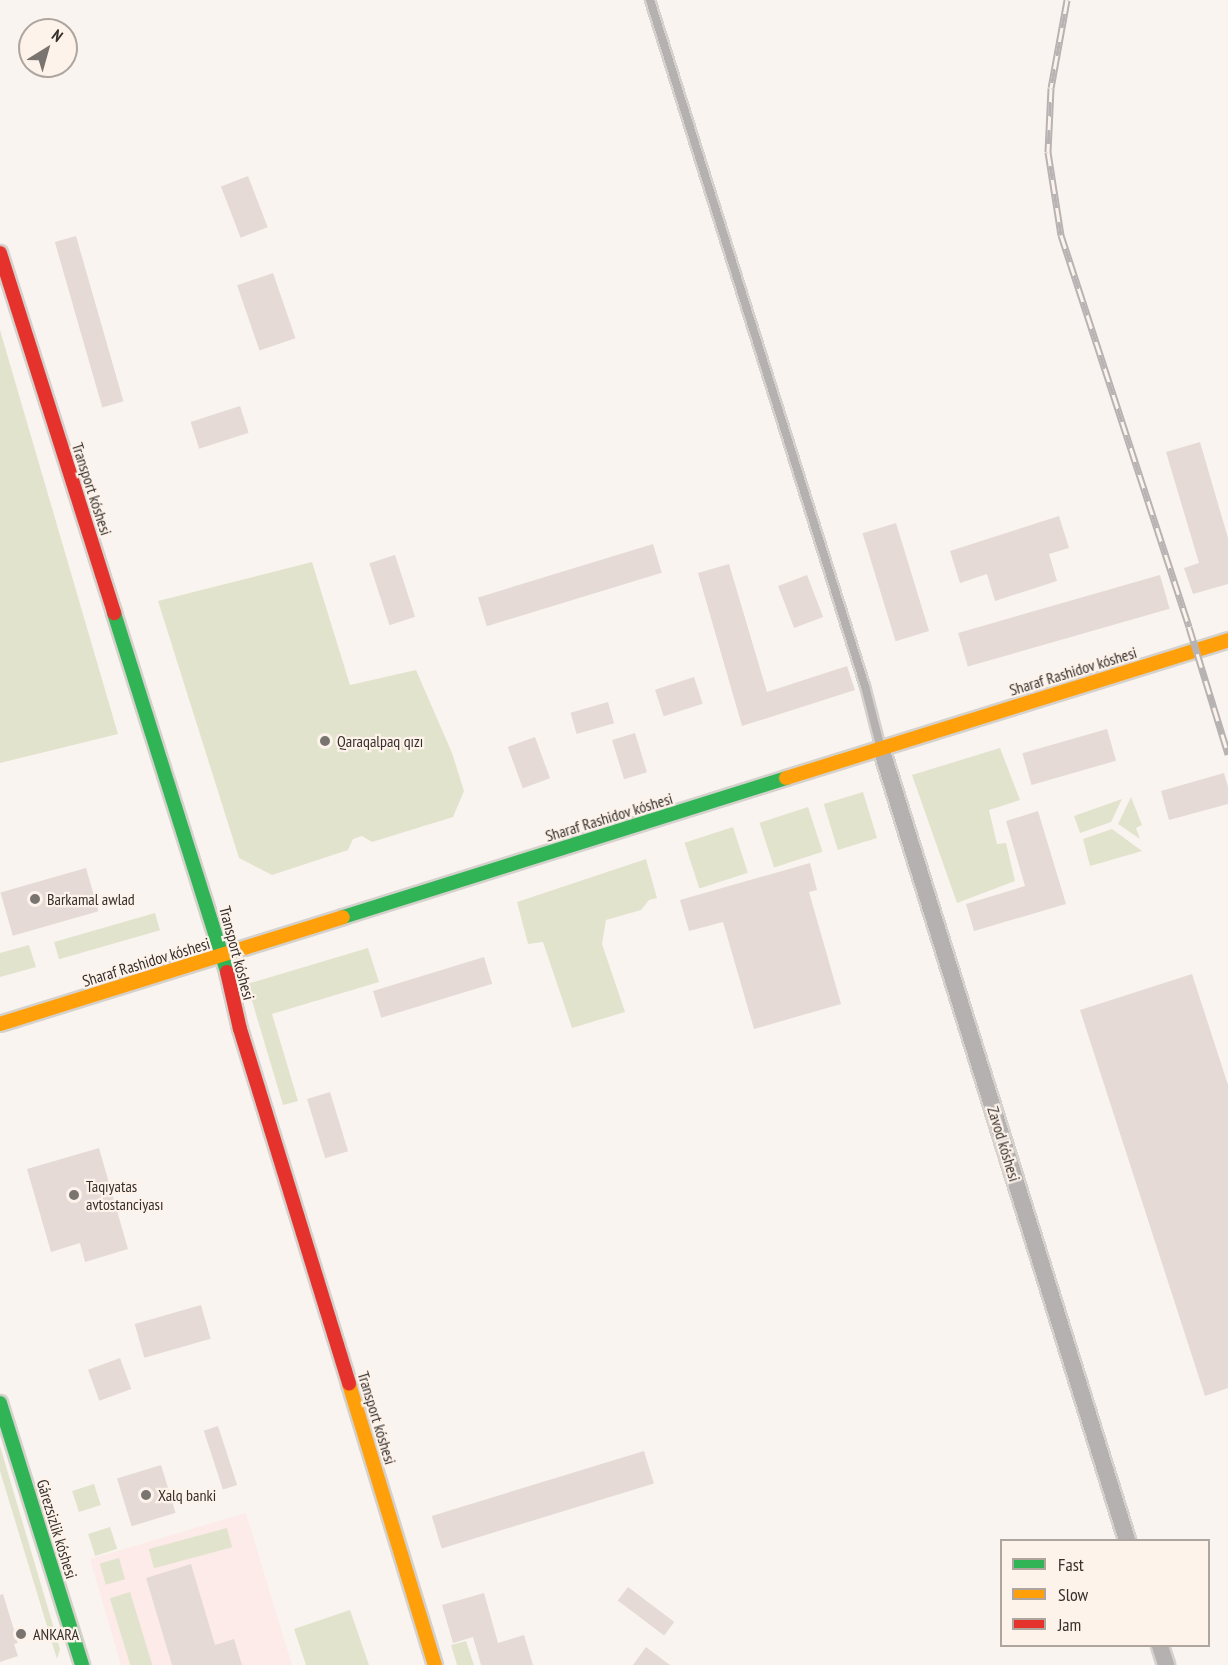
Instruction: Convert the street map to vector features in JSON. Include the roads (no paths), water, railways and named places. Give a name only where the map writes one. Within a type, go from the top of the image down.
[{"type":"street","name":"Transport kóshesi","points":[[0,253],[222,956],[240,1029],[435,1665]]},
{"type":"street","name":"Sharaf Rashidov kóshesi","points":[[0,1024],[1228,640]]},
{"type":"street","name":"Zavod kóshesi","points":[[881,748],[1127,1539]]},
{"type":"street","name":"Gárezsizlik kóshesi","points":[[0,1403],[82,1665]]},
{"type":"street","points":[[1160,1647],[1166,1665]]},
{"type":"lane","points":[[650,0],[865,686],[881,748]]},
{"type":"railway","points":[[1067,0],[1051,88],[1048,152],[1061,235],[1228,754]]},
{"type":"place","name":"Qaraqalpaq qızı","points":[[325,741]]},
{"type":"place","name":"Barkamal awlad","points":[[35,899]]},
{"type":"place","name":"Taqıyatas avtostanciyası","points":[[74,1195]]},
{"type":"place","name":"Xalq banki","points":[[146,1495]]},
{"type":"place","name":"ANKARA","points":[[21,1634]]}]
